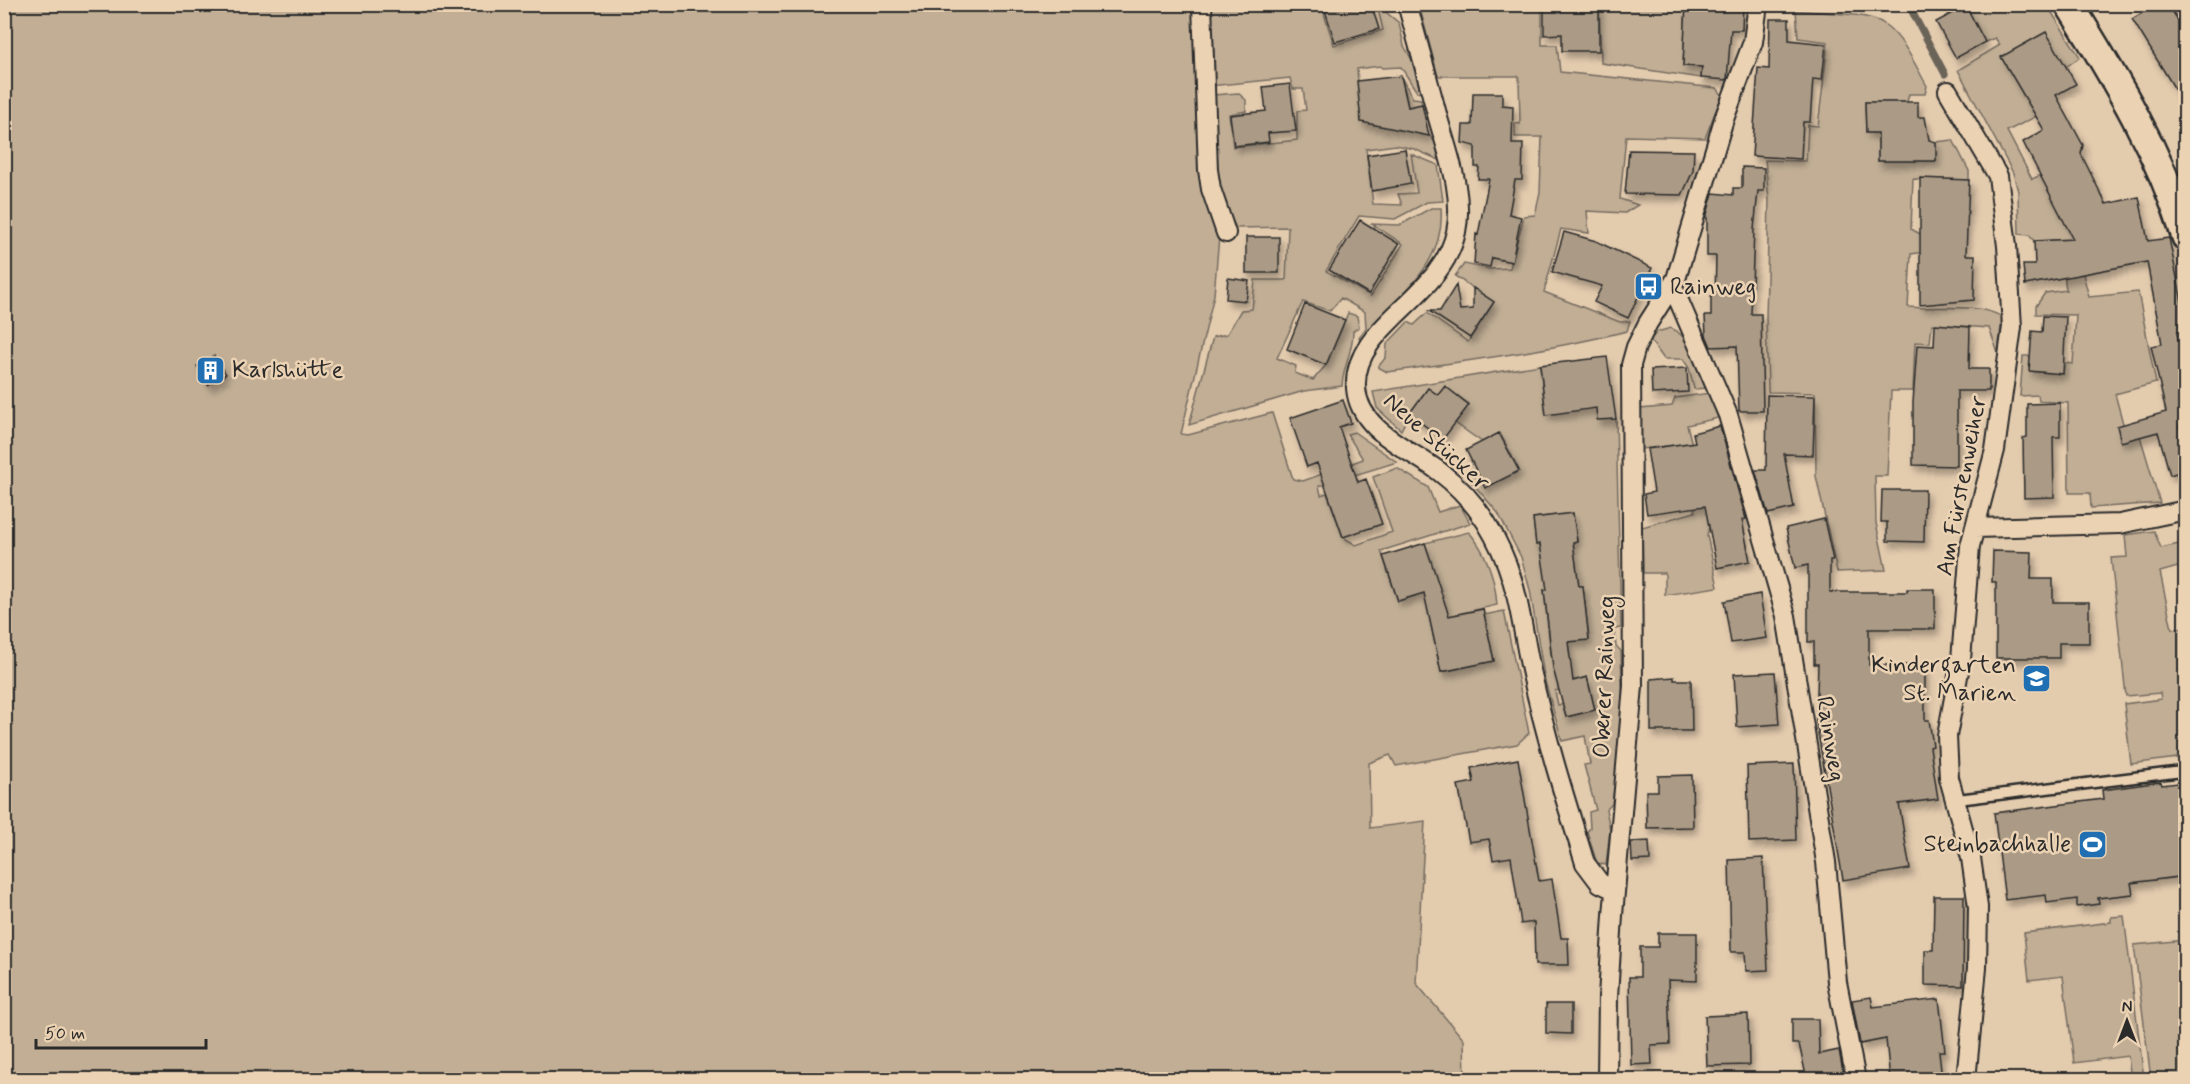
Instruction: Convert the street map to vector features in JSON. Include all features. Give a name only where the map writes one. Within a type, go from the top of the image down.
[{"type":"main road","points":[[2069,4],[2124,92],[2145,133],[2164,175],[2186,237]]},
{"type":"street","points":[[1202,4],[1208,170],[1211,189],[1226,233]]},
{"type":"street","name":"Neue Stücker","points":[[1407,4],[1456,184],[1458,219],[1449,254],[1440,271],[1382,328],[1366,349],[1358,372],[1358,396],[1364,412],[1377,428],[1454,484],[1477,509],[1495,538],[1517,591],[1539,704],[1585,863],[1600,883],[1615,890]]},
{"type":"street","points":[[1673,287],[1724,119],[1753,42],[1758,4]]},
{"type":"street","name":"Am Fürstenweiher","points":[[1948,92],[1998,176],[2003,199],[2012,327],[2009,363],[1995,450],[1975,528],[1968,567],[1961,660],[1947,736],[1949,778],[1976,882],[1979,916],[1977,968],[1966,1080]]},
{"type":"street","name":"Oberer Rainweg","points":[[1607,1080],[1608,998],[1615,890],[1633,686],[1630,374],[1640,338],[1673,287]]},
{"type":"street","name":"Rainweg","points":[[1673,287],[1728,415],[1786,616],[1826,862],[1837,982],[1856,1080]]},
{"type":"street","points":[[1975,528],[2120,524],[2186,510]]},
{"type":"lane","points":[[1954,800],[2186,771]]},
{"type":"shaded area","points":[[1321,4],[1334,45],[1383,30],[1377,5],[1399,23],[1404,46],[1412,60],[1420,91],[1417,92],[1401,67],[1382,68],[1380,66],[1357,69],[1361,122],[1385,127],[1408,123],[1407,99],[1401,76],[1413,98],[1421,99],[1428,134],[1435,142],[1439,160],[1414,149],[1396,145],[1366,149],[1373,204],[1402,205],[1398,194],[1417,193],[1411,154],[1438,165],[1443,201],[1427,202],[1395,219],[1359,216],[1326,271],[1371,296],[1403,244],[1372,224],[1400,225],[1431,208],[1441,208],[1440,230],[1435,249],[1414,282],[1360,341],[1359,337],[1366,328],[1365,312],[1341,298],[1330,311],[1303,302],[1277,358],[1296,366],[1295,373],[1313,380],[1326,365],[1348,313],[1357,316],[1359,327],[1353,331],[1342,386],[1304,391],[1189,425],[1213,337],[1227,334],[1241,310],[1252,309],[1255,280],[1286,280],[1288,227],[1236,228],[1215,186],[1211,151],[1213,95],[1238,93],[1246,100],[1246,111],[1229,114],[1233,147],[1297,140],[1297,111],[1306,110],[1303,89],[1293,89],[1290,78],[1209,86],[1209,7],[1196,7],[1200,159],[1219,236],[1214,295],[1181,434],[1188,435],[1272,413],[1293,479],[1303,481],[1363,459],[1347,434],[1354,432],[1397,462],[1319,486],[1321,495],[1327,493],[1343,537],[1356,545],[1392,532],[1373,477],[1397,468],[1428,487],[1438,512],[1460,505],[1470,523],[1381,551],[1398,601],[1439,588],[1425,543],[1469,532],[1485,557],[1492,576],[1497,605],[1430,620],[1441,672],[1494,661],[1484,615],[1504,611],[1529,733],[1517,744],[1396,766],[1390,755],[1369,763],[1370,828],[1425,821],[1416,983],[1464,1040],[1465,1079],[5,1080],[5,5]]},
{"type":"shaded area","points":[[1419,5],[1542,5],[1542,45],[1557,45],[1560,72],[1717,88],[1722,95],[1705,138],[1626,136],[1620,199],[1638,205],[1625,213],[1587,211],[1589,233],[1561,229],[1544,292],[1620,322],[1630,321],[1627,331],[1538,350],[1478,359],[1387,372],[1378,367],[1386,357],[1387,344],[1408,322],[1414,325],[1427,313],[1468,342],[1494,302],[1455,276],[1464,264],[1490,269],[1510,268],[1524,216],[1535,215],[1540,192],[1542,137],[1515,137],[1515,123],[1520,124],[1519,76],[1438,76]]},
{"type":"shaded area","points":[[1599,5],[1686,5],[1683,65],[1702,67],[1701,78],[1601,63]]},
{"type":"shaded area","points":[[1943,5],[2007,5],[2010,9],[2019,5],[2047,5],[2080,57],[2066,67],[2046,32],[2002,57],[2037,116],[2007,131],[2032,179],[2041,175],[2099,191],[2107,204],[2083,274],[2089,297],[2138,292],[2156,383],[2115,394],[2125,431],[2138,429],[2160,503],[2091,508],[2090,493],[2069,493],[2068,403],[2039,401],[2038,395],[2020,396],[2023,356],[2030,356],[2030,371],[2063,374],[2064,363],[2073,364],[2076,315],[2036,314],[2036,306],[2045,293],[2066,290],[2060,240],[2034,241],[2029,235],[2019,234],[2018,191],[2013,173],[1958,70],[2000,45],[1995,38],[1985,42],[1966,6],[1949,15]]},
{"type":"shaded area","points":[[1796,10],[1855,15],[1884,24],[1903,44],[1927,86],[1925,94],[1909,94],[1907,102],[1865,102],[1866,133],[1878,133],[1878,161],[1936,161],[1936,142],[1953,140],[1969,171],[1969,180],[1913,179],[1911,229],[1924,236],[1925,252],[1911,254],[1908,307],[1969,308],[1992,312],[2002,317],[1998,353],[1989,328],[1932,324],[1930,343],[1915,342],[1913,391],[1891,391],[1887,476],[1875,476],[1876,523],[1886,570],[1837,572],[1816,476],[1815,393],[1768,392],[1766,319],[1769,200],[1765,160],[1806,161],[1808,125],[1818,126],[1828,42],[1798,38]]},
{"type":"shaded area","points":[[1671,328],[1690,346],[1707,388],[1694,389],[1689,368],[1683,359],[1664,359],[1650,340],[1657,332]]},
{"type":"shaded area","points":[[1540,365],[1546,415],[1596,403],[1597,419],[1616,419],[1621,628],[1614,629],[1616,646],[1621,651],[1623,722],[1612,804],[1606,810],[1610,829],[1606,865],[1597,863],[1587,832],[1590,828],[1589,812],[1596,810],[1584,765],[1590,764],[1585,736],[1562,741],[1545,681],[1530,590],[1521,557],[1498,513],[1469,479],[1477,472],[1486,488],[1519,470],[1500,433],[1482,442],[1455,423],[1469,404],[1445,387],[1438,395],[1428,388],[1409,414],[1401,430],[1377,408],[1373,392]],"holes":[[[1573,513],[1577,541],[1573,542],[1575,560],[1536,544],[1533,518]],[[1583,586],[1589,639],[1568,642],[1569,653],[1551,655],[1544,590]],[[1587,677],[1595,710],[1566,717],[1562,704],[1558,705],[1555,691],[1559,690],[1558,685]]]},
{"type":"shaded area","points":[[1710,393],[1718,418],[1687,425],[1711,519],[1707,535],[1718,587],[1665,595],[1665,573],[1643,573],[1642,527],[1695,512],[1684,444],[1641,449],[1640,409],[1672,406],[1675,398]]},
{"type":"shaded area","points":[[2154,531],[2161,548],[2179,544],[2185,565],[2160,572],[2172,629],[2185,628],[2185,757],[2131,764],[2124,704],[2161,699],[2160,693],[2126,696],[2111,558],[2127,557],[2125,535]]},
{"type":"shaded area","points":[[2124,916],[2144,1079],[2131,1079],[2128,1056],[2074,1063],[2063,976],[2029,980],[2024,933],[2111,922],[2111,917]]},
{"type":"shaded area","points":[[2185,940],[2185,1079],[2151,1079],[2134,945]]},
{"type":"building","points":[[1323,4],[1371,4],[1379,29],[1335,42]]},
{"type":"building","points":[[1544,4],[1599,4],[1599,51],[1562,51],[1562,34],[1544,35]]},
{"type":"building","points":[[1686,4],[1743,4],[1742,30],[1731,30],[1727,80],[1701,78],[1702,67],[1683,66]]},
{"type":"building","points":[[2157,4],[2168,4],[2186,33],[2186,107],[2132,19]]},
{"type":"building","points":[[1966,6],[1985,42],[1956,58],[1936,22]]},
{"type":"building","points":[[1770,19],[1789,19],[1789,40],[1826,44],[1822,80],[1813,79],[1810,122],[1803,122],[1801,159],[1752,156],[1758,68],[1769,69]]},
{"type":"building","points":[[2046,32],[2076,84],[2056,95],[2083,145],[2081,154],[2106,204],[2139,197],[2148,241],[2169,238],[2186,322],[2186,331],[2177,333],[2186,376],[2186,424],[2179,426],[2186,450],[2186,470],[2170,475],[2158,432],[2121,442],[2117,426],[2166,412],[2151,346],[2162,344],[2147,262],[2025,285],[2023,265],[2035,265],[2034,241],[2073,239],[2023,142],[2044,130],[2001,57]]},
{"type":"building","points":[[1401,76],[1408,107],[1422,104],[1429,136],[1361,122],[1357,81]]},
{"type":"building","points":[[1290,84],[1296,131],[1268,133],[1269,142],[1234,146],[1230,115],[1266,111],[1263,87]]},
{"type":"building","points":[[1473,93],[1502,93],[1502,105],[1513,106],[1512,144],[1523,144],[1522,180],[1515,180],[1509,214],[1521,217],[1512,262],[1492,258],[1490,267],[1474,264],[1476,234],[1478,235],[1489,179],[1478,179],[1479,167],[1475,167],[1475,146],[1462,143],[1463,125],[1472,125]]},
{"type":"building","points":[[1865,102],[1918,102],[1918,117],[1925,117],[1929,140],[1936,142],[1936,161],[1878,161],[1878,133],[1866,133]]},
{"type":"building","points":[[1405,149],[1411,184],[1372,191],[1367,155]]},
{"type":"building","points":[[1629,150],[1694,151],[1693,171],[1682,195],[1625,194]]},
{"type":"building","points":[[1742,167],[1764,168],[1764,191],[1758,191],[1754,230],[1751,314],[1761,314],[1763,411],[1739,411],[1737,346],[1711,347],[1706,335],[1705,316],[1711,316],[1711,296],[1715,296],[1716,256],[1707,256],[1707,214],[1713,193],[1733,195],[1733,188],[1742,188]]},
{"type":"building","points":[[1920,178],[1969,180],[1966,255],[1975,255],[1974,300],[1920,305]]},
{"type":"building","points":[[1360,220],[1399,244],[1369,294],[1329,270]]},
{"type":"building","points":[[1564,232],[1596,241],[1652,268],[1628,318],[1594,302],[1602,286],[1552,272]]},
{"type":"building","points":[[1246,237],[1279,237],[1279,273],[1246,273]]},
{"type":"building","points":[[1228,278],[1249,281],[1246,301],[1226,299]]},
{"type":"building","points":[[1456,285],[1460,310],[1473,309],[1473,288],[1494,302],[1470,338],[1429,311],[1440,311]]},
{"type":"building","points":[[1305,304],[1345,320],[1326,365],[1287,349]]},
{"type":"building","points":[[2043,316],[2066,317],[2063,374],[2029,371],[2032,331],[2042,332]]},
{"type":"building","points":[[1935,324],[1970,327],[1969,369],[1989,369],[1989,391],[1957,391],[1957,466],[1913,465],[1913,403],[1917,345],[1934,346]]},
{"type":"building","name":"Karlshütte","points":[[214,356],[226,374],[208,385],[197,366]]},
{"type":"building","points":[[1607,357],[1616,419],[1597,420],[1596,408],[1546,415],[1540,365]]},
{"type":"building","points":[[1687,368],[1688,392],[1652,394],[1651,370]]},
{"type":"building","points":[[1445,386],[1469,405],[1443,439],[1409,414],[1428,388],[1438,395]]},
{"type":"building","points":[[1767,395],[1815,396],[1813,455],[1784,454],[1794,508],[1768,514],[1755,470],[1766,470]]},
{"type":"building","points":[[1343,400],[1351,423],[1339,427],[1358,482],[1366,479],[1382,524],[1343,537],[1317,463],[1307,467],[1290,418]]},
{"type":"building","points":[[2060,403],[2060,437],[2053,437],[2054,497],[2024,498],[2023,438],[2027,437],[2027,404]]},
{"type":"building","points":[[1720,426],[1746,519],[1742,520],[1750,561],[1717,568],[1705,506],[1647,514],[1644,494],[1654,492],[1647,449],[1695,442],[1693,433]]},
{"type":"building","points":[[1499,433],[1519,471],[1485,488],[1466,450]]},
{"type":"building","points":[[1882,490],[1925,490],[1924,542],[1887,541],[1887,522],[1881,522]]},
{"type":"building","points":[[1573,513],[1577,541],[1573,542],[1579,586],[1583,586],[1589,640],[1568,642],[1573,681],[1587,677],[1595,710],[1566,717],[1553,668],[1544,590],[1547,590],[1540,544],[1536,545],[1533,518]]},
{"type":"building","points":[[1824,519],[1833,560],[1830,560],[1830,592],[1907,592],[1907,589],[1935,589],[1935,629],[1869,629],[1869,665],[1925,665],[1925,720],[1929,720],[1933,746],[1930,747],[1938,799],[1899,804],[1910,869],[1843,880],[1816,721],[1818,664],[1814,664],[1814,642],[1808,642],[1808,565],[1795,568],[1786,528]]},
{"type":"building","points":[[1425,543],[1449,616],[1483,609],[1494,661],[1441,672],[1424,593],[1398,601],[1383,556]]},
{"type":"building","points":[[1993,551],[2032,552],[2031,579],[2053,579],[2053,602],[2089,602],[2089,643],[2059,643],[2059,658],[1996,658],[1996,582],[1992,582]]},
{"type":"building","points":[[1760,594],[1767,638],[1731,643],[1724,601]]},
{"type":"building","points":[[1775,672],[1779,724],[1737,727],[1734,674]]},
{"type":"building","points":[[1674,677],[1674,680],[1691,680],[1692,731],[1651,731],[1651,679]]},
{"type":"building","points":[[1518,759],[1539,881],[1552,879],[1561,938],[1568,938],[1569,965],[1535,965],[1534,922],[1521,924],[1511,857],[1493,860],[1489,839],[1469,842],[1458,785],[1474,782],[1471,768]]},
{"type":"building","points":[[1794,764],[1796,840],[1749,842],[1747,766]]},
{"type":"building","points":[[1692,775],[1693,827],[1647,828],[1646,791],[1658,791],[1658,776]]},
{"type":"building","name":"Steinbachhalle","points":[[2161,782],[2162,785],[2186,782],[2186,876],[2131,883],[2133,894],[2098,898],[2099,904],[2077,907],[2077,899],[2047,903],[2046,895],[2005,900],[1994,813],[2103,799],[2102,790]]},
{"type":"building","points":[[1649,841],[1650,860],[1632,861],[1631,842]]},
{"type":"building","points":[[1763,858],[1768,970],[1746,971],[1745,952],[1731,952],[1729,860]]},
{"type":"building","points":[[1934,896],[1964,896],[1963,986],[1925,985],[1925,950],[1933,950]]},
{"type":"building","points":[[1658,933],[1697,933],[1697,981],[1668,980],[1670,1044],[1651,1045],[1652,1064],[1631,1065],[1629,977],[1640,977],[1640,947],[1658,947]]},
{"type":"building","points":[[1871,997],[1873,1007],[1939,999],[1945,1051],[1939,1051],[1942,1080],[1890,1080],[1886,1039],[1860,1044],[1852,1000]]},
{"type":"building","points":[[1546,1004],[1571,1004],[1571,1034],[1546,1033]]},
{"type":"building","points":[[1748,1014],[1749,1065],[1707,1066],[1705,1016]]},
{"type":"building","points":[[1792,1019],[1818,1019],[1819,1054],[1839,1050],[1844,1077],[1807,1080],[1799,1044],[1792,1044]]},
{"type":"waterway","points":[[1908,4],[1945,74]]},
{"type":"place","name":"Rainweg","points":[[1649,287]]},
{"type":"place","name":"Karlshütte","points":[[211,370]]},
{"type":"place","name":"Kindergarten St. Marien","points":[[2037,679]]},
{"type":"place","name":"Steinbachhalle","points":[[2092,844]]}]
